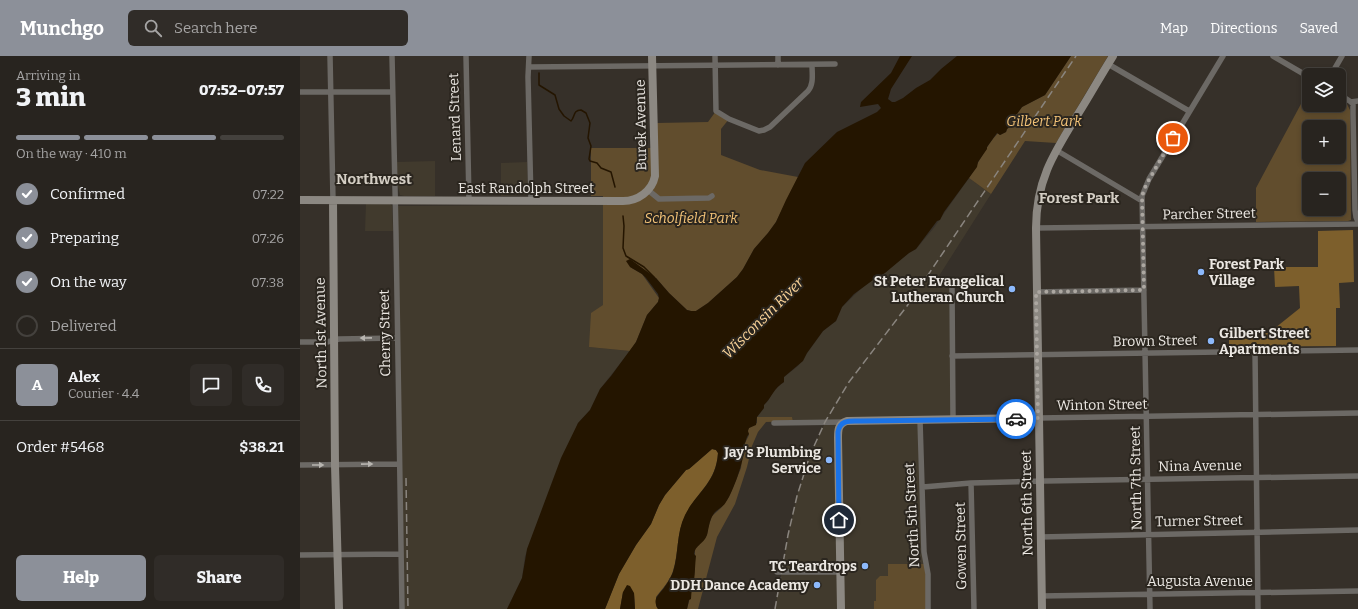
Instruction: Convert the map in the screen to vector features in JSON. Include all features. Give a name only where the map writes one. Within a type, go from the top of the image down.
[{"type":"street","name":"North 1st Avenue","points":[[330,56],[333,200],[335,465],[339,609]]},
{"type":"street","name":"Cherry Street","points":[[392,56],[402,609]]},
{"type":"street","name":"Lenard Street","points":[[466,56],[470,201]]},
{"type":"street","points":[[530,56],[531,201]]},
{"type":"street","name":"Burek Avenue","points":[[648,190],[654,181],[655,174],[652,56]]},
{"type":"street","points":[[715,56],[716,111],[730,119],[756,130],[764,130],[770,127],[811,88],[812,65]]},
{"type":"street","points":[[778,56],[778,65]]},
{"type":"street","name":"North 6th Street","points":[[1042,609],[1036,214],[1040,190],[1045,173],[1056,150],[1113,56]]},
{"type":"street","name":"North 7th Street","points":[[1150,609],[1142,202],[1146,185],[1223,56]]},
{"type":"street","points":[[1273,56],[1302,73]]},
{"type":"street","points":[[1335,68],[1342,56]]},
{"type":"street","points":[[529,67],[653,67],[835,64]]},
{"type":"street","points":[[1108,64],[1189,111]]},
{"type":"street","points":[[300,92],[392,92]]},
{"type":"street","points":[[1346,99],[1353,104],[1355,210],[1358,223]]},
{"type":"street","points":[[1350,102],[1358,101]]},
{"type":"street","points":[[1056,150],[1142,202]]},
{"type":"street","points":[[648,190],[652,195],[660,199],[709,198],[712,196]]},
{"type":"street","name":"East Randolph Street","points":[[300,200],[628,201],[641,197],[648,190]]},
{"type":"street","name":"Parcher Street","points":[[1036,228],[1358,223]]},
{"type":"street","points":[[952,288],[953,419]]},
{"type":"street","points":[[1036,292],[1144,290]]},
{"type":"street","points":[[300,342],[397,338]]},
{"type":"street","name":"Brown Street","points":[[952,356],[1358,350]]},
{"type":"street","points":[[1255,352],[1258,609]]},
{"type":"street","name":"Winton Street","points":[[774,423],[1358,413]]},
{"type":"street","name":"North 5th Street","points":[[920,420],[924,552],[928,574],[928,609]]},
{"type":"street","points":[[841,609],[838,432],[840,425],[847,422]]},
{"type":"street","points":[[300,465],[399,464]]},
{"type":"street","name":"Nina Avenue","points":[[923,487],[972,483],[1040,481],[1358,476]]},
{"type":"street","name":"Gowen Street","points":[[972,483],[974,609]]},
{"type":"street","name":"Turner Street","points":[[1040,537],[1257,531],[1358,530]]},
{"type":"street","points":[[300,555],[401,554]]},
{"type":"street","points":[[777,572],[840,572]]},
{"type":"street","name":"Augusta Avenue","points":[[1041,596],[1358,591]]},
{"type":"shaded area","points":[[435,161],[435,196],[400,195],[397,183],[397,162]]},
{"type":"shaded area","points":[[527,162],[527,195],[501,196],[501,163]]},
{"type":"shaded area","points":[[969,178],[991,194],[932,287],[954,287],[955,419],[921,420],[927,564],[877,579],[874,609],[775,609],[797,495],[809,458],[824,425],[793,421],[792,417],[757,417],[774,390],[784,382],[784,377],[798,366],[823,331],[836,321],[842,307],[863,287],[916,249],[933,229]]},
{"type":"shaded area","points":[[366,203],[390,204],[392,206],[393,231],[365,231]]},
{"type":"shaded area","points":[[603,205],[603,305],[589,347],[630,351],[600,389],[590,410],[578,423],[525,556],[522,578],[507,609],[404,609],[397,208],[398,206]]},
{"type":"shaded area","points":[[1353,230],[1354,282],[1339,283],[1340,308],[1336,308],[1336,346],[1229,347],[1229,336],[1261,336],[1262,333],[1273,333],[1275,328],[1300,308],[1299,286],[1275,287],[1274,267],[1318,267],[1318,231]]},
{"type":"shaded area","points":[[712,449],[716,450],[718,453],[714,472],[706,486],[691,506],[683,521],[672,575],[656,597],[656,606],[658,609],[635,609],[634,593],[623,592],[620,609],[605,609],[619,574],[636,545],[651,524],[665,495],[686,470]]},
{"type":"green space","name":"Gilbert Park","points":[[1071,56],[1108,56],[1056,143],[1025,141],[991,194],[969,178],[993,138],[998,133],[1000,135],[1006,132],[1010,122],[1009,118],[1017,114],[1022,107],[1045,95]]},
{"type":"green space","points":[[1302,102],[1302,112],[1346,112],[1347,104],[1350,110],[1351,220],[1256,222],[1256,188]]},
{"type":"green space","name":"Scholfield Park","points":[[716,111],[729,119],[721,129],[721,155],[760,170],[798,177],[776,222],[754,249],[737,277],[708,303],[696,311],[687,310],[656,278],[644,271],[630,267],[642,274],[659,298],[658,302],[647,315],[636,342],[630,351],[589,347],[591,313],[603,305],[603,196],[591,196],[591,148],[657,148],[657,123],[708,122]]},
{"type":"green space","points":[[757,417],[792,417],[793,421],[766,422],[758,432],[752,446],[735,504],[717,537],[698,609],[687,609],[695,569],[695,548],[707,535],[712,516],[721,508],[729,497],[741,468],[744,445],[749,435],[747,431],[757,423]]},
{"type":"green space","points":[[888,564],[927,564],[928,609],[874,609],[874,601],[876,601],[876,580],[880,576],[888,576]]},
{"type":"water","name":"Wisconsin River","points":[[900,56],[912,56],[891,89],[888,99],[892,102],[903,98],[930,80],[957,56],[1071,56],[1045,95],[1022,107],[1017,114],[1009,118],[1011,126],[1006,132],[1000,135],[997,133],[978,162],[977,167],[944,212],[940,220],[937,221],[916,249],[885,273],[854,294],[842,307],[836,321],[823,331],[803,361],[784,377],[784,382],[778,387],[764,405],[764,408],[757,417],[756,425],[749,428],[749,434],[744,445],[741,465],[729,497],[725,504],[713,515],[706,538],[695,551],[694,581],[692,583],[691,599],[689,600],[687,609],[658,609],[656,606],[656,600],[673,572],[680,529],[685,515],[714,472],[718,453],[716,450],[712,449],[686,470],[665,495],[651,524],[636,545],[619,574],[605,609],[507,609],[522,578],[527,549],[561,458],[578,423],[590,410],[600,389],[636,342],[647,315],[658,302],[658,294],[646,278],[630,267],[626,261],[630,259],[656,278],[687,310],[696,311],[708,303],[737,277],[754,249],[776,222],[805,163],[837,132],[877,112],[881,108],[878,104],[860,107],[861,102],[891,73]]},
{"type":"water","points":[[627,585],[630,586],[634,593],[635,609],[620,609],[623,592]]},
{"type":"waterway","points":[[539,73],[539,85],[555,95],[559,109],[564,116],[571,121],[575,112],[578,110],[586,113],[590,123],[588,138],[591,146],[589,159],[590,161],[597,163],[601,168],[611,172],[615,187]]},
{"type":"waterway","points":[[623,216],[623,248],[626,256],[644,267],[654,277]]},
{"type":"railway","points":[[775,609],[788,535],[797,496],[810,455],[825,422],[849,382],[907,306],[1076,56]]},
{"type":"railway","points":[[406,478],[408,609]]},
{"type":"way so far","points":[[1016,419],[1038,418],[1036,292],[1144,290],[1142,196],[1146,185],[1173,138]]},
{"type":"place","name":"Forest Park Village","points":[[1201,272]]},
{"type":"place","name":"St Peter Evangelical Lutheran Church","points":[[1012,289]]},
{"type":"place","name":"Gilbert Street Apartments","points":[[1211,341]]},
{"type":"place","name":"Jay's Plumbing Service","points":[[829,460]]},
{"type":"place","name":"TC Teardrops","points":[[865,566]]},
{"type":"place","name":"DDH Dance Academy","points":[[817,585]]},
{"type":"district","name":"Northwest","points":[[374,179]]},
{"type":"district","name":"Forest Park","points":[[1079,198]]},
{"type":"route","points":[[839,520],[838,430],[840,425],[844,422],[1016,419]]}]
